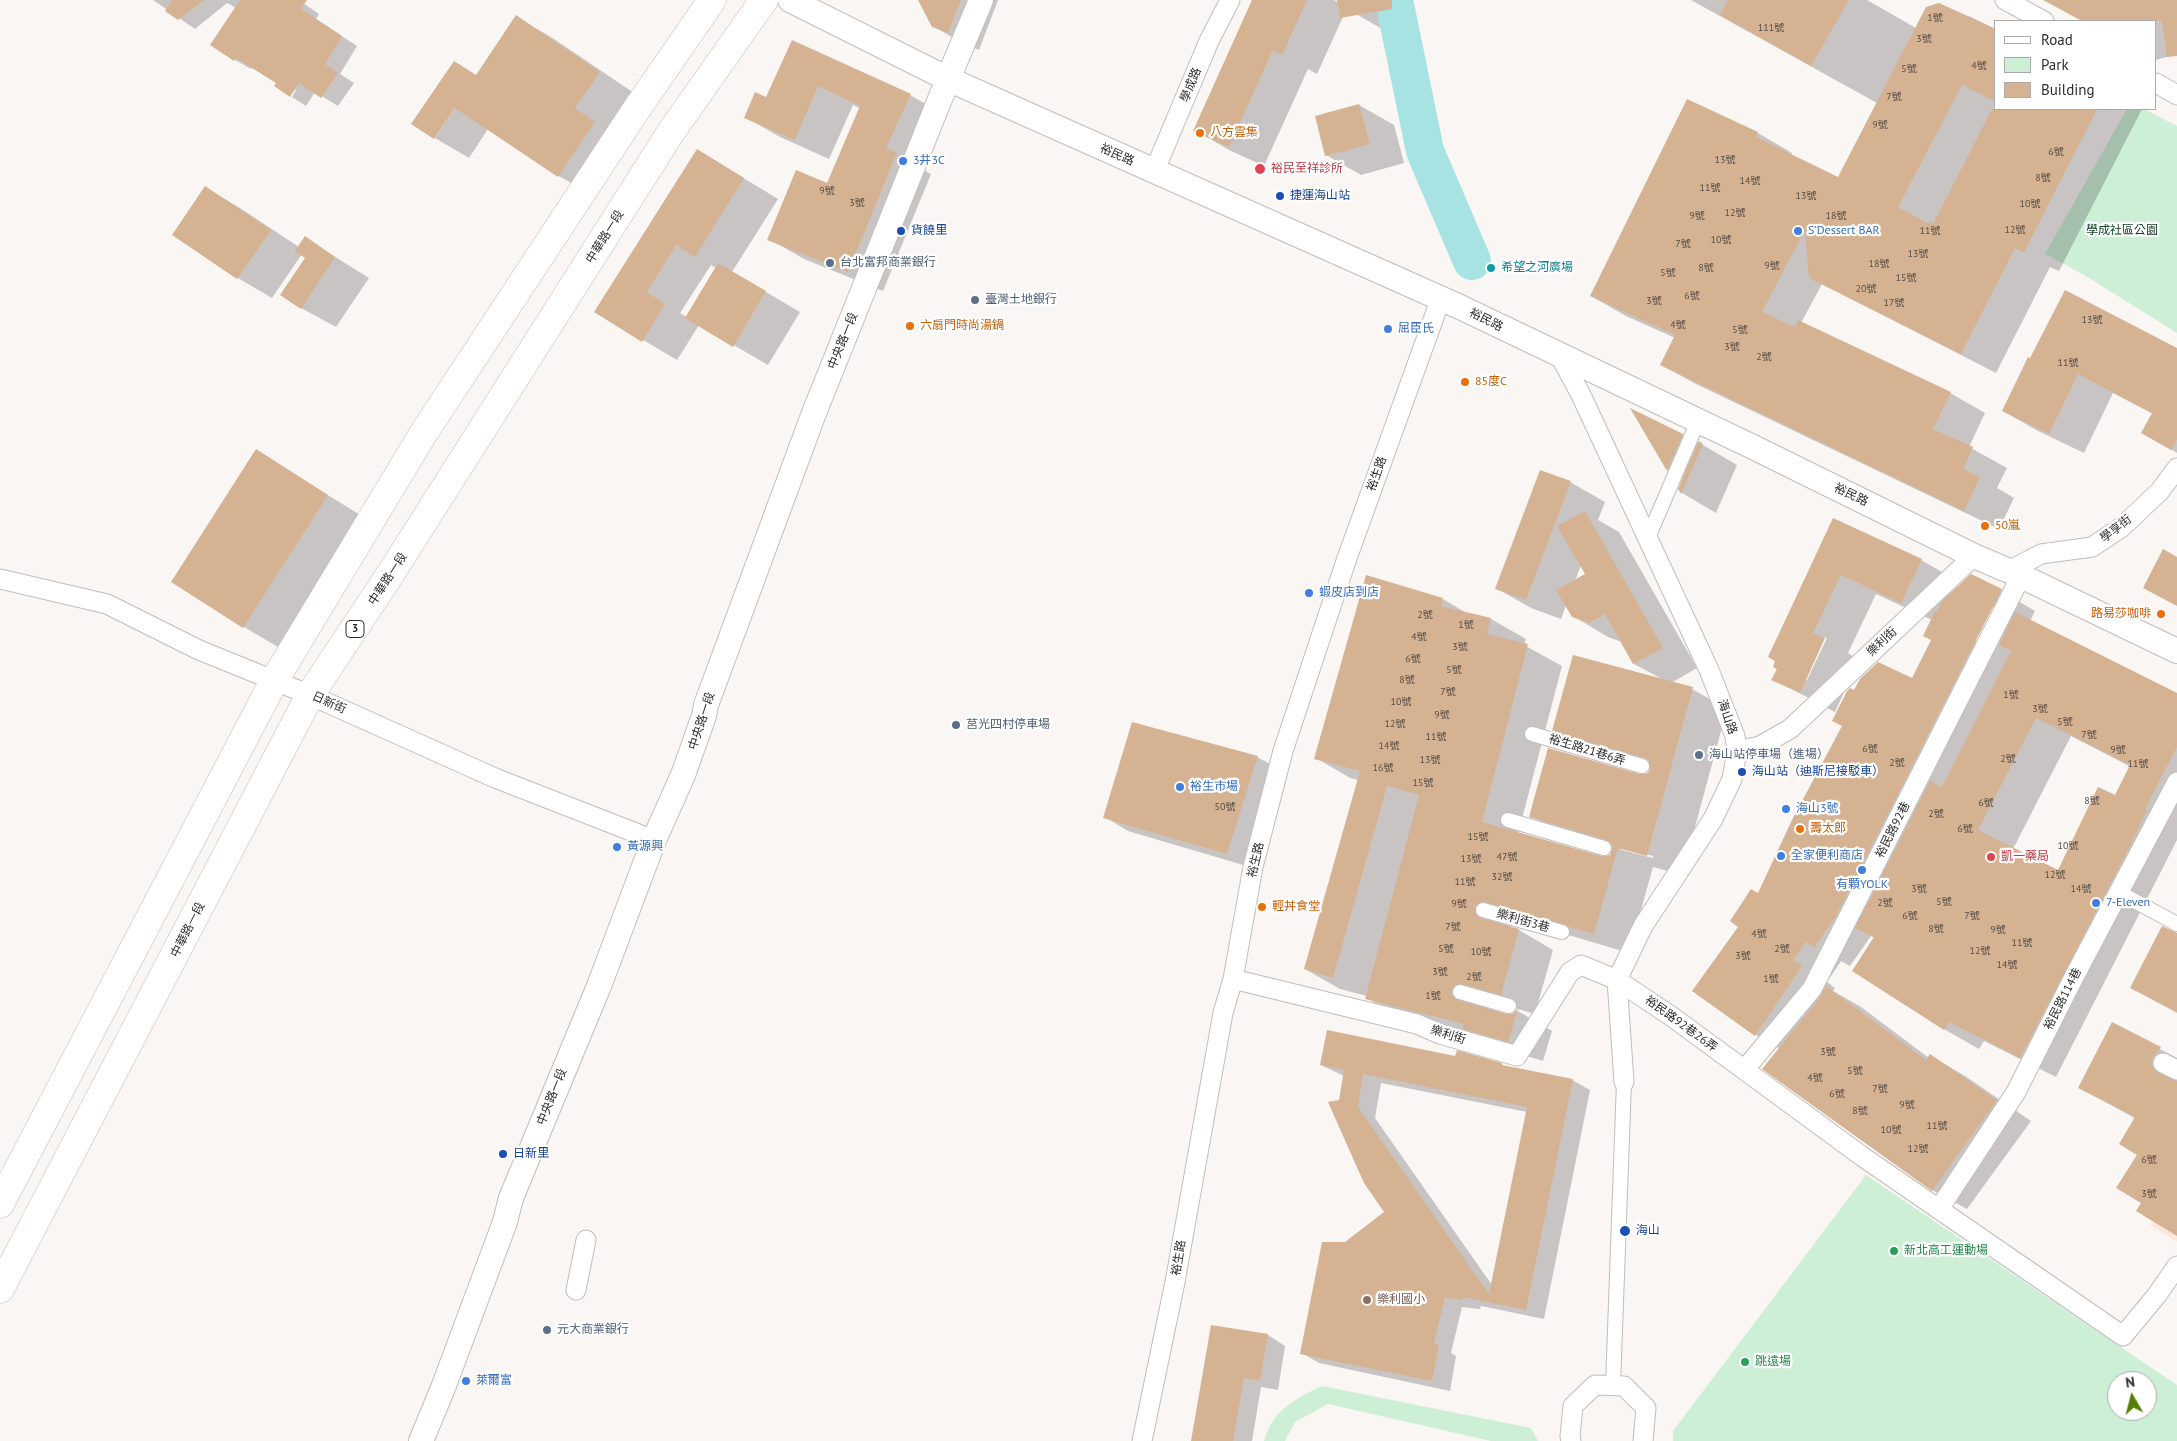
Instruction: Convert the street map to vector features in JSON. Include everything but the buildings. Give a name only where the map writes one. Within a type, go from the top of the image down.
[{"type":"main road","points":[[0,1204],[274,681],[434,418],[636,110],[712,0]]},
{"type":"main road","name":"中華路一段","points":[[0,1289],[310,695],[392,573],[671,132],[764,0]]},
{"type":"street","name":"裕民路","points":[[790,0],[948,79],[1441,298],[1974,556],[2015,573],[2177,651]]},
{"type":"street","name":"中央路一段","points":[[421,1441],[502,1230],[511,1198],[599,986],[654,840],[683,775],[706,704],[814,413],[981,0]]},
{"type":"street","name":"學成路","points":[[1154,172],[1209,41],[1230,0]]},
{"type":"street","points":[[2005,0],[2042,20]]},
{"type":"street","points":[[2157,84],[2177,95]]},
{"type":"street","name":"裕生路","points":[[1142,1441],[1175,1282],[1223,1013],[1233,978],[1253,867],[1283,751],[1350,547],[1441,298]]},
{"type":"street","name":"海山路","points":[[1560,356],[1581,395],[1647,540],[1710,670],[1735,736],[1737,751],[1732,779],[1714,819],[1644,926],[1617,980]]},
{"type":"street","points":[[1647,540],[1698,421]]},
{"type":"street","name":"學享街","points":[[2015,573],[2041,554],[2092,547],[2122,527],[2160,491],[2177,468]]},
{"type":"street","name":"樂利街","points":[[1737,751],[1760,746],[1790,729],[1974,556]]},
{"type":"street","name":"裕民路92巷","points":[[1744,1070],[1812,989],[2015,573]]},
{"type":"street","name":"日新街","points":[[0,579],[107,604],[199,650],[310,695],[495,778],[654,840]]},
{"type":"street","name":"裕生路21巷6弄","points":[[1532,734],[1642,766]]},
{"type":"street","name":"裕民路114巷","points":[[1939,1209],[2016,1092],[2118,892],[2177,782]]},
{"type":"street","points":[[1508,820],[1604,848]]},
{"type":"street","points":[[2118,892],[2177,924]]},
{"type":"street","name":"樂利街3巷","points":[[1483,910],[1562,932]]},
{"type":"street","name":"樂利街","points":[[1233,978],[1417,1024],[1440,1034],[1517,1056],[1570,972],[1581,965],[1617,980]]},
{"type":"street","points":[[1613,1385],[1624,1082],[1617,980]]},
{"type":"street","name":"裕民路92巷26弄","points":[[1617,980],[1671,1016],[1939,1209],[2123,1336],[2157,1295],[2177,1266]]},
{"type":"street","points":[[1460,992],[1508,1006]]},
{"type":"street","points":[[576,1290],[586,1240]]},
{"type":"street","points":[[1571,1441],[1573,1406],[1595,1385],[1624,1386],[1646,1408],[1643,1441]]},
{"type":"shaded area","points":[[2177,1182],[2177,1242],[2150,1225]]},
{"type":"green space","name":"學成社區公園","points":[[2126,110],[2146,110],[2177,126],[2177,333],[2086,276],[2045,254]]},
{"type":"green space","name":"新北高工運動場","points":[[1866,1175],[2156,1371],[2107,1371],[2107,1421],[2157,1421],[2157,1371],[2177,1385],[2177,1441],[1673,1441],[1673,1431]]},
{"type":"green space","points":[[1322,1386],[1531,1428],[1538,1441],[1491,1441],[1328,1404],[1295,1422],[1285,1441],[1264,1441],[1273,1421],[1286,1407],[1303,1395]]},
{"type":"waterway","points":[[1394,0],[1425,151],[1472,261]]},
{"type":"place","name":"八方雲集","points":[[1200,133]]},
{"type":"place","name":"3井3C","points":[[903,161]]},
{"type":"place","name":"裕民至祥診所","points":[[1260,169]]},
{"type":"place","name":"捷運海山站","points":[[1280,196]]},
{"type":"place","name":"貨饒里","points":[[901,231]]},
{"type":"place","name":"S’Dessert BAR","points":[[1798,231]]},
{"type":"place","name":"台北富邦商業銀行","points":[[830,263]]},
{"type":"place","name":"希望之河廣場","points":[[1491,268]]},
{"type":"place","name":"臺灣土地銀行","points":[[975,300]]},
{"type":"place","name":"六扇門時尚湯鍋","points":[[910,326]]},
{"type":"place","name":"屈臣氏","points":[[1388,329]]},
{"type":"place","name":"85度C","points":[[1465,382]]},
{"type":"place","name":"50嵐","points":[[1985,526]]},
{"type":"place","name":"蝦皮店到店","points":[[1309,593]]},
{"type":"place","name":"路易莎咖啡","points":[[2161,614]]},
{"type":"place","name":"莒光四村停車場","points":[[956,725]]},
{"type":"place","name":"海山站停車場（進場）","points":[[1699,755]]},
{"type":"place","name":"海山站（迪斯尼接駁車）","points":[[1742,772]]},
{"type":"place","name":"裕生市場","points":[[1180,787]]},
{"type":"place","name":"海山3號","points":[[1786,809]]},
{"type":"place","name":"壽太郎","points":[[1800,829]]},
{"type":"place","name":"黃源興","points":[[617,847]]},
{"type":"place","name":"全家便利商店","points":[[1781,856]]},
{"type":"place","name":"凱一藥局","points":[[1991,857]]},
{"type":"place","name":"有顆YOLK","points":[[1862,870]]},
{"type":"place","name":"7-Eleven","points":[[2096,903]]},
{"type":"place","name":"輕丼食堂","points":[[1262,907]]},
{"type":"place","name":"日新里","points":[[503,1154]]},
{"type":"place","name":"海山","points":[[1625,1231]]},
{"type":"place","name":"新北高工運動場","points":[[1894,1251]]},
{"type":"place","name":"樂利國小","points":[[1367,1300]]},
{"type":"place","name":"元大商業銀行","points":[[547,1330]]},
{"type":"place","name":"跳遠場","points":[[1745,1362]]},
{"type":"place","name":"萊爾富","points":[[466,1381]]}]
